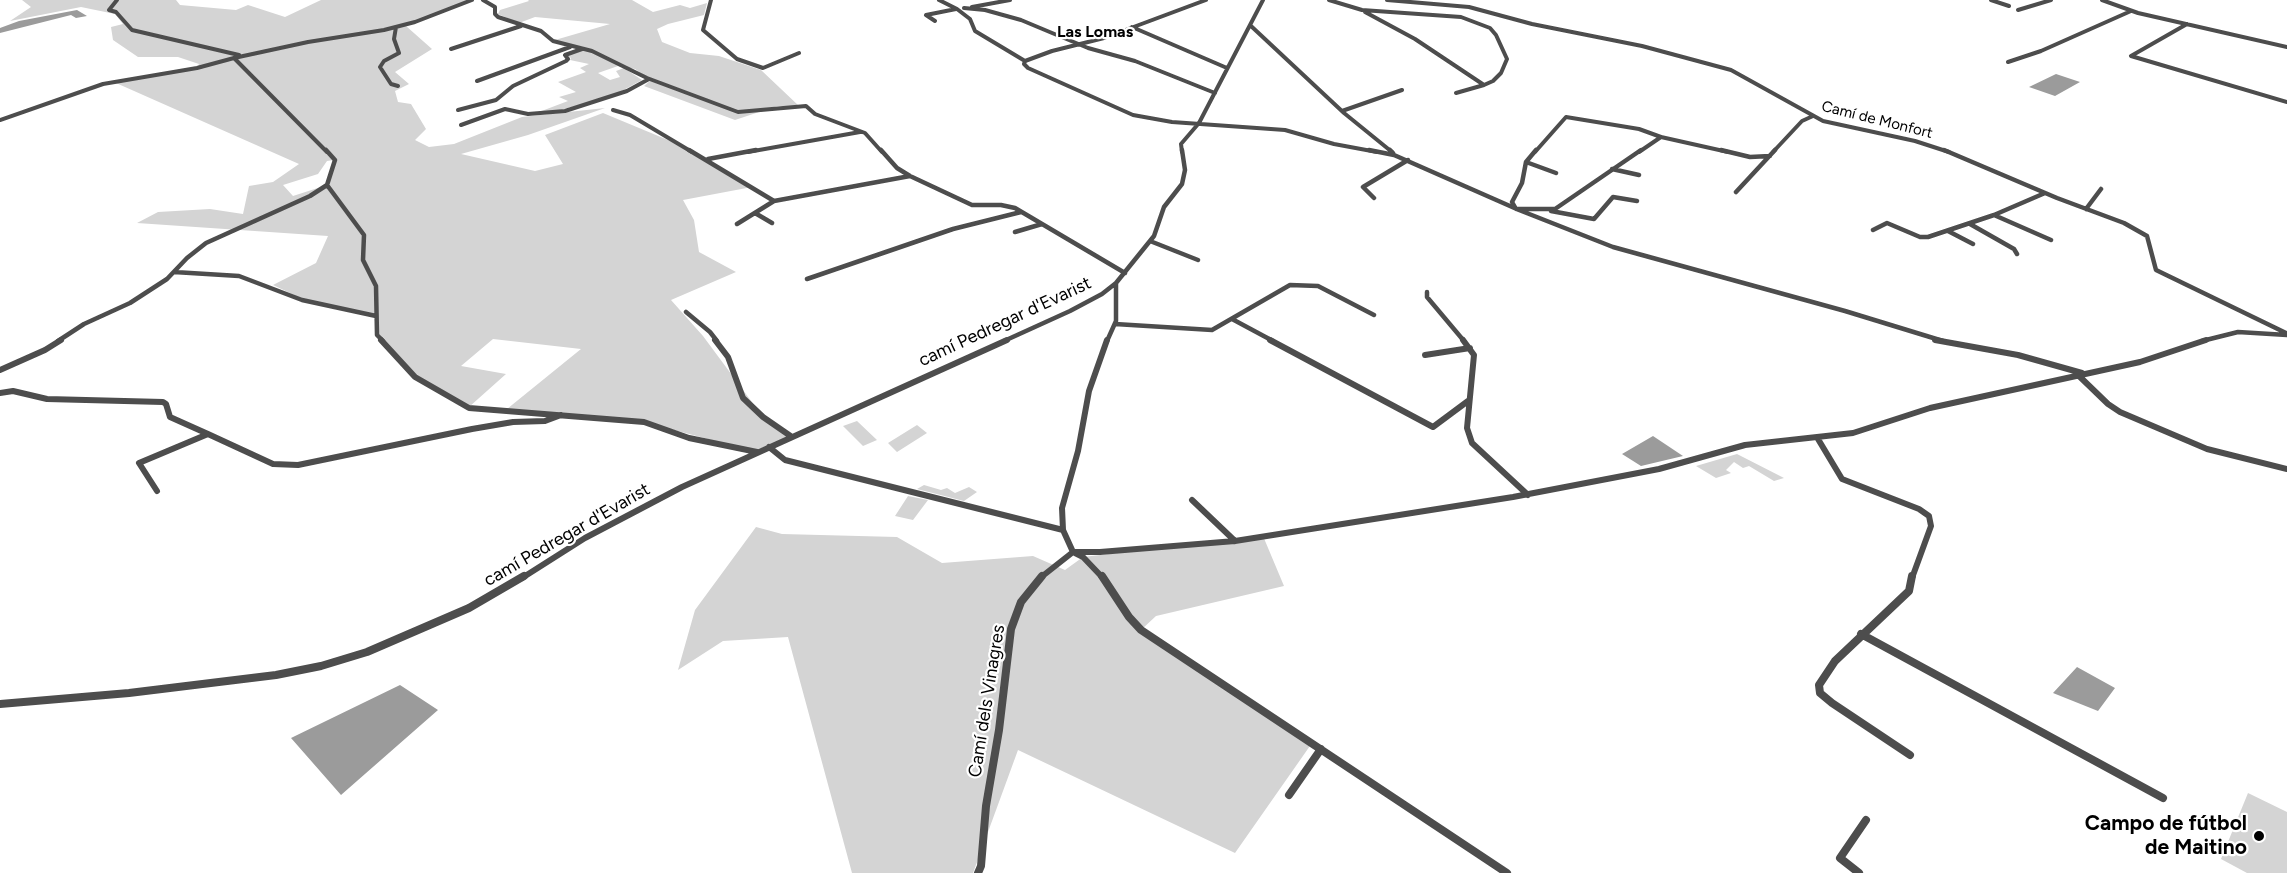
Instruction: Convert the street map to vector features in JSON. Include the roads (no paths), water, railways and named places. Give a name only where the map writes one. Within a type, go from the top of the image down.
[{"type":"street","points":[[0,370],[45,350],[84,324],[130,303],[174,272],[206,243],[310,196],[327,185],[335,160],[237,57],[132,30],[116,12],[109,10],[117,0]]},
{"type":"street","points":[[0,120],[103,84],[197,68],[237,57],[396,27],[472,0]]},
{"type":"street","points":[[483,0],[495,7],[495,14],[498,17],[541,31],[553,41],[584,48],[608,57],[649,79],[738,112],[806,106],[822,117],[869,136],[897,168],[910,176],[972,205],[1001,205],[1021,212],[1125,273]]},
{"type":"street","points":[[711,0],[703,30],[737,58],[763,68],[799,53]]},
{"type":"street","points":[[939,0],[957,9],[970,19],[975,31],[1024,61],[1024,64],[1035,72],[1125,112],[1150,119],[1285,130],[1334,144],[1394,155],[1515,208],[1613,247],[1845,311],[1932,339],[2018,355],[2080,374],[2108,404],[2120,412],[2207,449],[2287,470]]},
{"type":"street","points":[[935,21],[926,15],[1010,0]]},
{"type":"street","points":[[1024,61],[1132,27],[1206,0]]},
{"type":"street","points":[[1263,0],[1199,123],[1181,144],[1185,170],[1182,184],[1164,207],[1150,241],[1116,283],[1115,324],[1099,358],[1089,391],[1078,451],[1062,508],[1063,530],[1073,552],[1083,557],[1102,576],[1129,617],[1141,630],[1507,873]]},
{"type":"street","points":[[1329,0],[1362,10],[1415,39],[1484,85]]},
{"type":"street","name":"Camí de Monfort","points":[[1387,0],[1469,6],[1532,24],[1642,46],[1731,70],[1813,116],[1835,125],[1942,149],[2045,193],[2124,223],[2146,236],[2156,270],[2287,334]]},
{"type":"street","points":[[1991,0],[2009,6]]},
{"type":"street","points":[[2018,10],[2051,0]]},
{"type":"street","points":[[2102,0],[2131,11],[2287,47]]},
{"type":"street","points":[[964,8],[985,10],[1021,20],[1078,44],[1135,61],[1215,93]]},
{"type":"street","points":[[1362,10],[1461,17],[1490,28],[1497,35],[1506,59],[1501,73],[1493,81],[1456,93]]},
{"type":"street","points":[[2008,62],[2041,51],[2131,11]]},
{"type":"street","points":[[2187,24],[2131,57],[2287,102]]},
{"type":"street","points":[[451,50],[523,25]]},
{"type":"street","points":[[1251,26],[1342,111],[1394,155]]},
{"type":"street","points":[[396,27],[394,42],[399,53],[384,61],[380,67],[391,84],[398,86]]},
{"type":"street","points":[[1132,27],[1227,68]]},
{"type":"street","points":[[477,81],[572,46]]},
{"type":"street","points":[[458,110],[496,100],[513,86],[566,61],[568,58],[565,56],[584,48]]},
{"type":"street","points":[[461,125],[505,109],[513,108],[528,114],[565,111],[627,91],[649,79]]},
{"type":"street","points":[[1342,111],[1402,90]]},
{"type":"street","points":[[613,110],[630,115],[774,201]]},
{"type":"street","points":[[1736,192],[1802,122],[1813,116]]},
{"type":"street","points":[[1515,208],[1512,202],[1522,183],[1526,162],[1566,117],[1639,129],[1661,137],[1750,157],[1770,156]]},
{"type":"street","points":[[707,159],[862,132]]},
{"type":"street","points":[[1548,210],[1555,209],[1661,137]]},
{"type":"street","points":[[1374,198],[1363,187],[1408,160]]},
{"type":"street","points":[[1526,162],[1556,173]]},
{"type":"street","points":[[1612,169],[1639,175]]},
{"type":"street","points":[[737,224],[774,201],[910,176]]},
{"type":"street","points":[[327,185],[363,235],[363,260],[376,286],[377,335],[415,377],[469,408],[644,422],[689,438],[758,452]]},
{"type":"street","points":[[2085,209],[2101,189]]},
{"type":"street","points":[[1873,230],[1887,223],[1920,237],[1948,231],[1994,215],[2045,193]]},
{"type":"street","points":[[1515,208],[1548,210],[1594,219],[1613,197],[1637,201]]},
{"type":"street","points":[[807,279],[953,229],[1021,212]]},
{"type":"street","points":[[755,213],[772,223]]},
{"type":"street","points":[[1994,215],[2051,240]]},
{"type":"street","points":[[1015,231],[1042,224]]},
{"type":"street","points":[[1970,224],[2014,249],[2017,254]]},
{"type":"street","points":[[1948,231],[1973,244]]},
{"type":"street","points":[[1150,241],[1198,260]]},
{"type":"street","points":[[174,272],[239,276],[302,300],[376,316]]},
{"type":"street","name":"camí Pedregar d'Evarist","points":[[0,704],[129,693],[276,675],[321,666],[367,652],[469,608],[616,521],[758,452],[1070,311],[1098,297],[1116,283]]},
{"type":"street","points":[[1115,324],[1212,330],[1290,285],[1318,286],[1374,315]]},
{"type":"street","points":[[1427,292],[1427,297],[1474,355],[1467,428],[1472,443],[1528,495]]},
{"type":"street","points":[[686,312],[710,332],[728,357],[743,398],[763,417],[792,437]]},
{"type":"street","points":[[1232,319],[1433,427],[1468,401]]},
{"type":"street","points":[[1073,552],[1100,552],[1235,541],[1528,495],[1659,469],[1744,446],[1818,439],[1853,433],[1930,408],[2158,357],[2223,334],[2248,332],[2287,334]]},
{"type":"street","points":[[1425,355],[1470,348]]},
{"type":"street","points":[[0,393],[13,391],[47,399],[163,402],[166,404],[170,417],[273,464],[298,465],[471,429],[513,422],[545,421],[564,414]]},
{"type":"street","points":[[158,491],[139,463],[208,434]]},
{"type":"street","points":[[1818,439],[1842,478],[1919,509],[1929,516],[1931,526],[1913,570],[1909,591],[1835,661],[1819,686],[1820,693],[1910,755]]},
{"type":"street","points":[[770,447],[785,460],[1063,530]]},
{"type":"street","points":[[1192,500],[1235,541]]},
{"type":"street","name":"Camí dels Vinagres","points":[[978,873],[981,866],[986,806],[999,729],[1011,629],[1021,602],[1036,581],[1073,552]]},
{"type":"street","points":[[1861,634],[2163,798]]},
{"type":"street","points":[[1289,795],[1321,749]]},
{"type":"street","points":[[1859,873],[1840,858],[1866,820]]},
{"type":"place","name":"Campo de fútbol de Maitino","points":[[2259,836]]},
{"type":"district","name":"Las Lomas","points":[[1095,32]]}]
